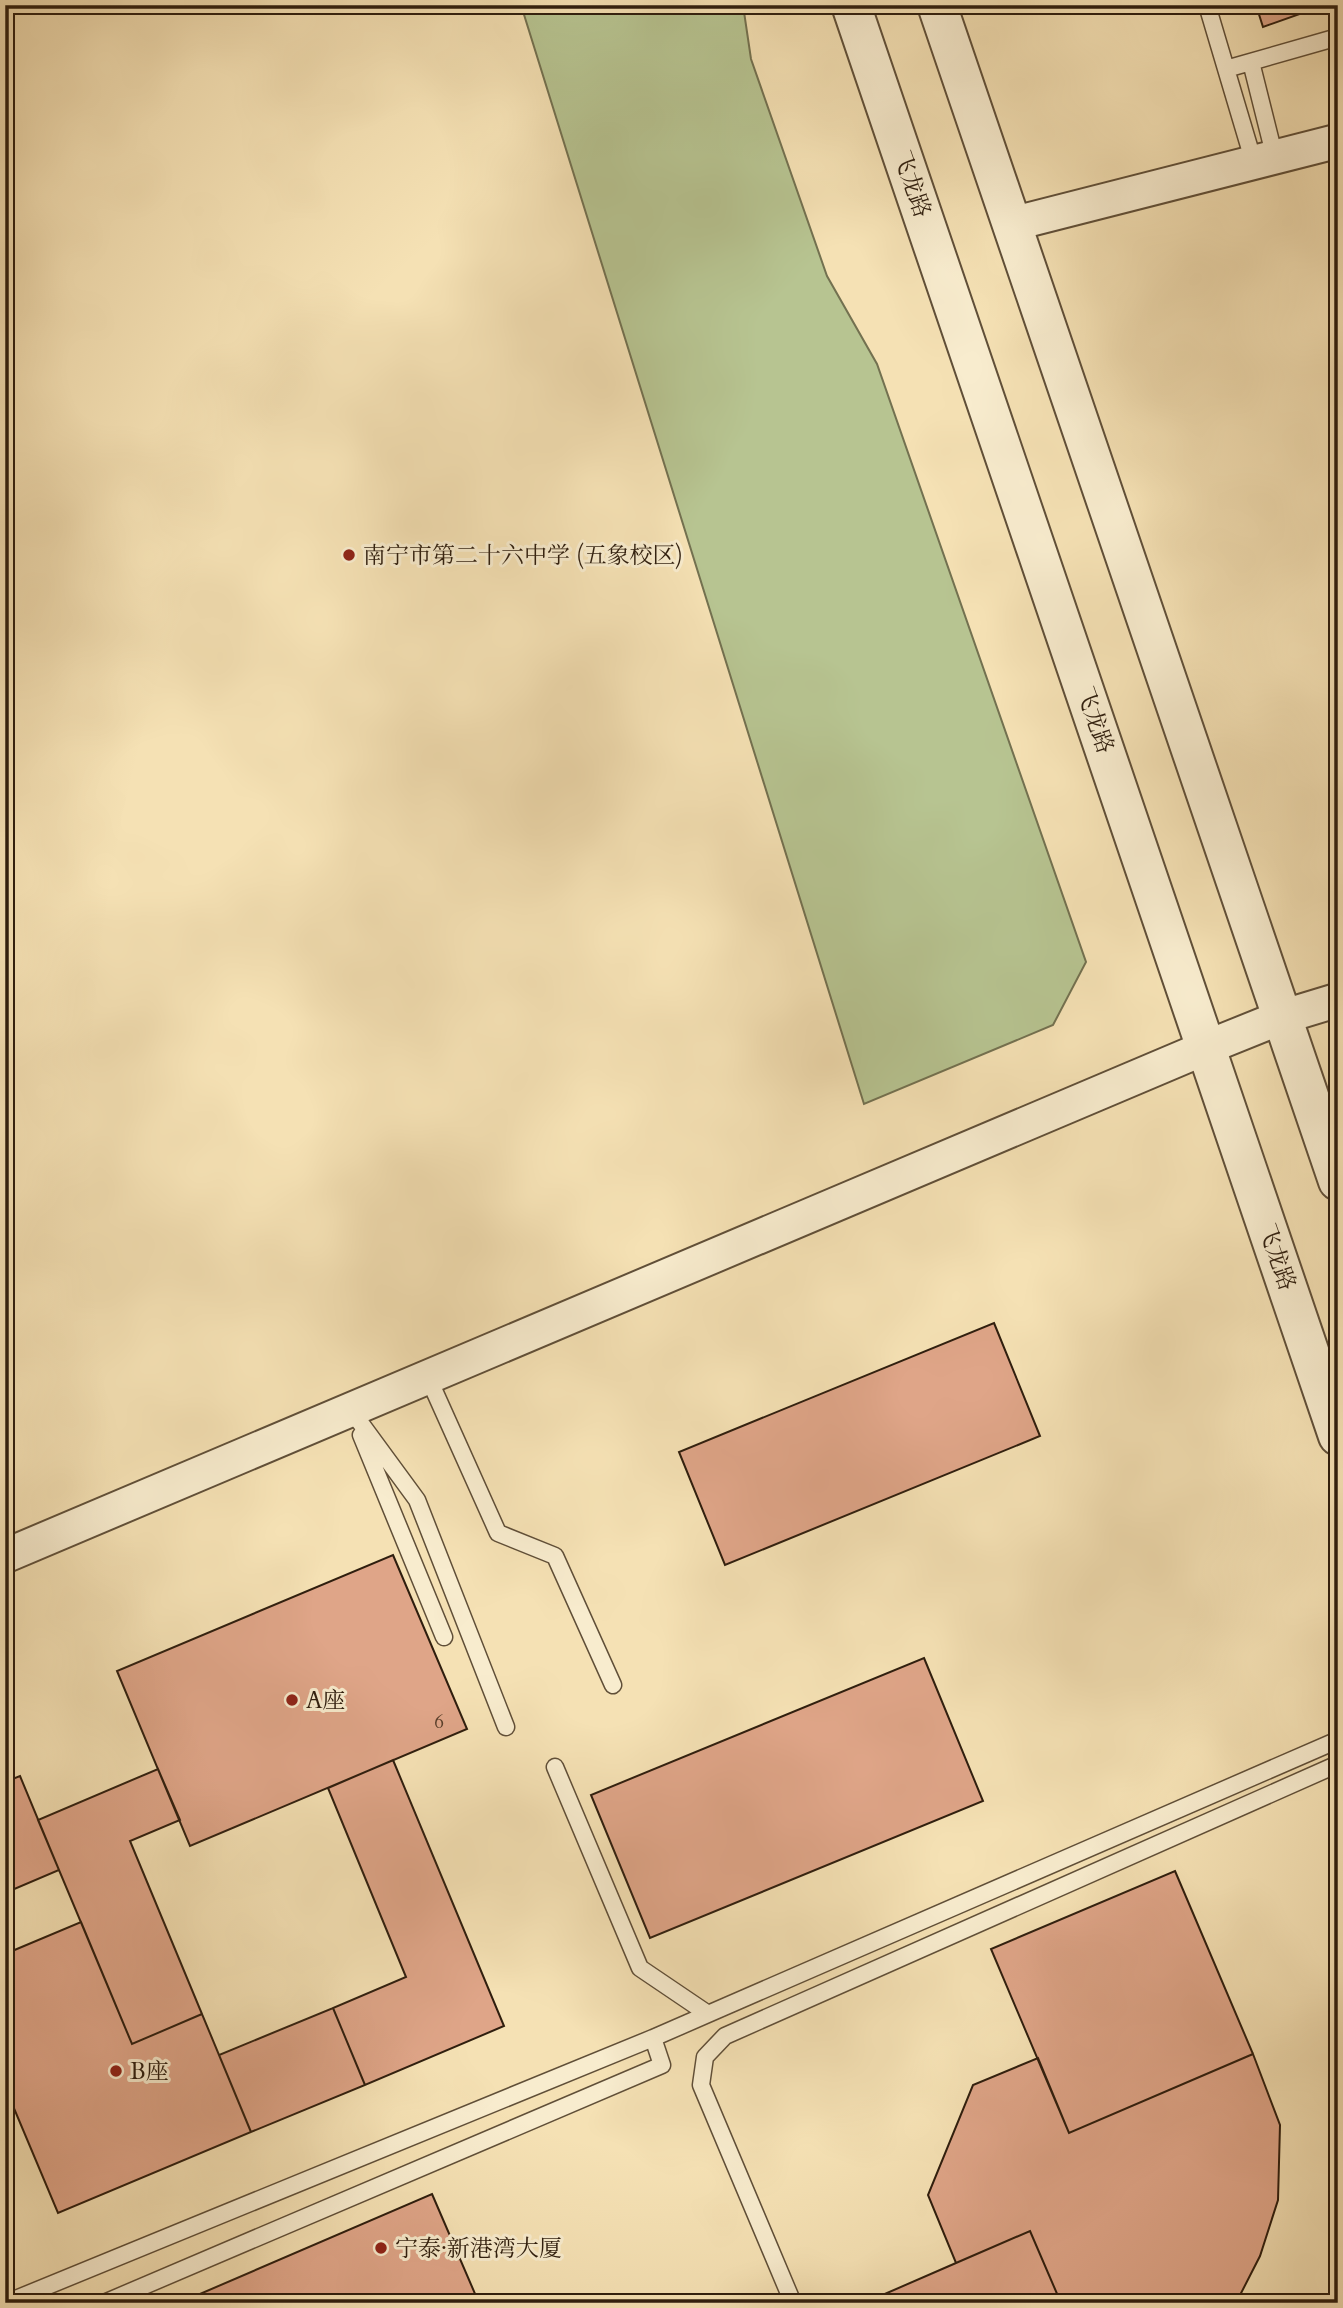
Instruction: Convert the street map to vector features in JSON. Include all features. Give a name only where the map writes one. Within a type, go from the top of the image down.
[{"type":"street","name":"飞龙路","points":[[851,5],[1338,1436]]},
{"type":"street","points":[[937,5],[1338,1181]]},
{"type":"street","points":[[1012,224],[1338,141]]},
{"type":"street","points":[[5,1556],[1205,1048],[1282,1017],[1338,1000]]},
{"type":"lane","points":[[1207,5],[1226,69],[1264,160]]},
{"type":"lane","points":[[1226,69],[1338,37]]},
{"type":"lane","points":[[1251,62],[1264,160]]},
{"type":"lane","points":[[428,1377],[498,1533],[555,1556],[612,1685]]},
{"type":"lane","points":[[351,1410],[444,1637]]},
{"type":"lane","points":[[351,1410],[417,1500],[506,1727]]},
{"type":"lane","points":[[6,2303],[653,2038],[1338,1740]]},
{"type":"lane","points":[[793,2303],[701,2085],[705,2057],[724,2036],[1338,1764]]},
{"type":"lane","points":[[555,1767],[640,1968],[708,2014]]},
{"type":"lane","points":[[104,2303],[662,2065],[653,2038]]},
{"type":"green space","points":[[521,5],[743,5],[751,59],[827,276],[877,364],[1086,962],[1053,1025],[864,1104]]},
{"type":"building","points":[[1256,5],[1325,5],[1263,27]]},
{"type":"building","points":[[1302,5],[1325,5],[1304,12]]},
{"type":"building","points":[[994,1323],[1040,1436],[725,1565],[679,1452]]},
{"type":"building","name":"A座","points":[[393,1555],[467,1729],[190,1846],[117,1671]]},
{"type":"building","points":[[924,1658],[983,1801],[650,1938],[591,1795]]},
{"type":"building","points":[[393,1760],[504,2026],[365,2085],[333,2008],[406,1977],[328,1788]]},
{"type":"building","points":[[158,1769],[180,1820],[130,1841],[202,2014],[132,2044],[38,1820]]},
{"type":"building","points":[[20,1776],[59,1870],[5,1893],[5,1782]]},
{"type":"building","points":[[1175,1871],[1253,2054],[1069,2133],[991,1949]]},
{"type":"building","name":"B座","points":[[81,1922],[132,2044],[202,2014],[251,2132],[58,2213],[5,2087],[5,1954]]},
{"type":"building","points":[[333,2008],[365,2085],[251,2132],[219,2055]]},
{"type":"building","points":[[1253,2054],[1280,2125],[1278,2200],[1260,2256],[1236,2303],[1061,2303],[1030,2231],[956,2263],[928,2195],[973,2085],[1038,2058],[1069,2133]]},
{"type":"building","name":"宁泰·新港湾大厦","points":[[432,2194],[479,2303],[179,2303]]},
{"type":"building","points":[[1030,2231],[1061,2303],[864,2303],[956,2263]]},
{"type":"place","name":"南宁市第二十六中学 (五象校区)","points":[[349,555]]},
{"type":"place","name":"A座","points":[[292,1700]]},
{"type":"place","name":"B座","points":[[116,2071]]},
{"type":"place","name":"宁泰·新港湾大厦","points":[[381,2248]]}]
